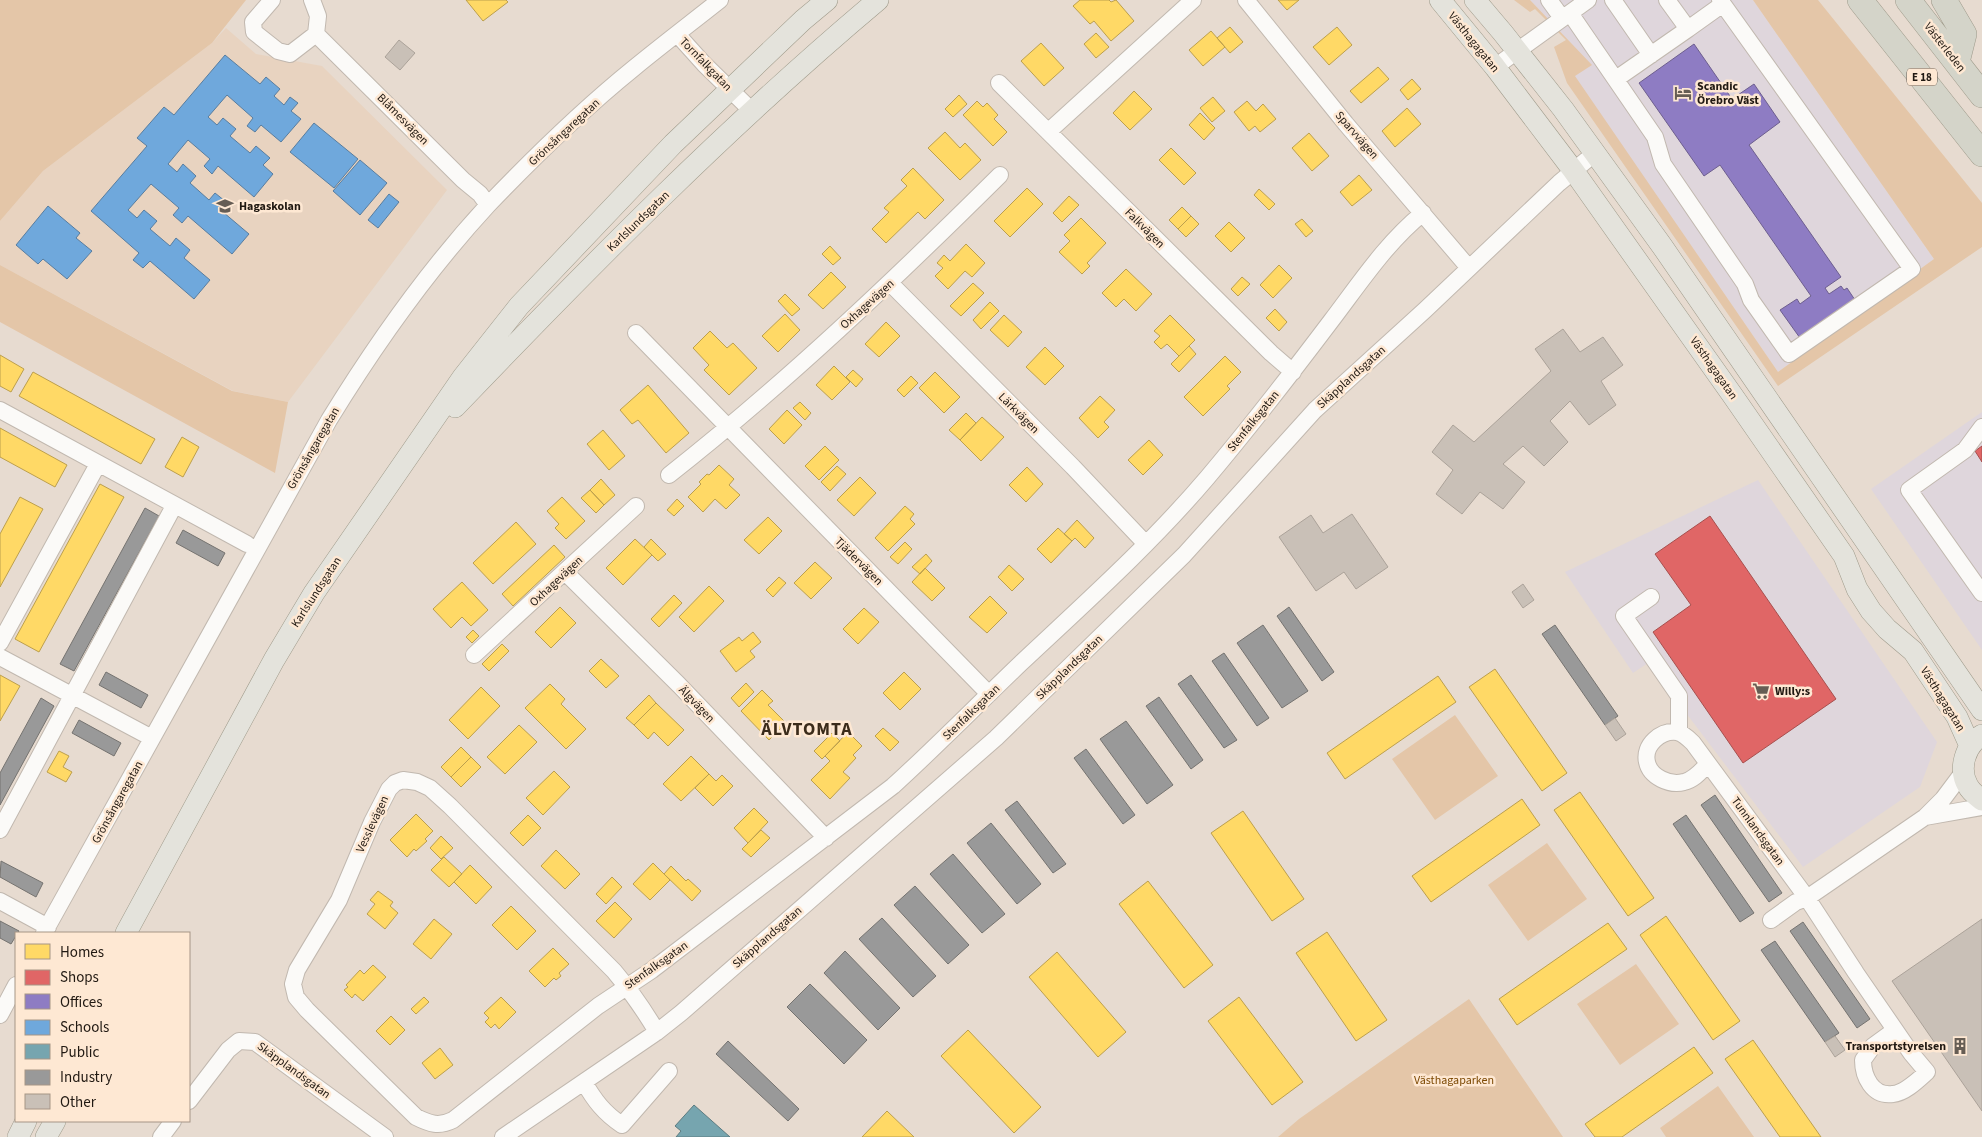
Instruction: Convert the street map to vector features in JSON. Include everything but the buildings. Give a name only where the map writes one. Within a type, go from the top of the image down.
[{"type":"highway","name":"E 18","points":[[1860,0],[1982,154]]},
{"type":"highway","name":"Västerleden","points":[[1908,0],[1982,95]]},
{"type":"highway","points":[[1944,0],[1964,34],[1957,62]]},
{"type":"main road","name":"Karlslundsgatan","points":[[127,932],[274,660],[314,593],[463,377],[519,306],[673,144],[803,20],[827,0]]},
{"type":"main road","name":"Karlslundsgatan","points":[[409,454],[558,300],[652,207],[787,78],[878,0]]},
{"type":"main road","name":"Västhagagatan","points":[[1440,0],[1495,67],[1573,170],[1734,396],[1844,556],[1857,588],[1871,611],[1887,629],[1913,651],[1957,717],[1976,740]]},
{"type":"main road","name":"Västhagagatan","points":[[1475,0],[1517,50],[1596,153],[1982,710]]},
{"type":"main road","name":"Karlslundsgatan","points":[[142,932],[233,736]]},
{"type":"main road","points":[[1976,740],[1963,764],[1968,787],[1982,800]]},
{"type":"main road","points":[[18,1137],[26,1122]]},
{"type":"main road","points":[[46,1137],[54,1122]]},
{"type":"street","points":[[272,0],[253,22],[254,32],[278,51],[290,54],[316,34],[318,16],[312,0]]},
{"type":"street","name":"Tornfalkgatan","points":[[720,0],[677,34],[704,64],[753,112]]},
{"type":"street","points":[[1049,131],[1193,0]]},
{"type":"street","name":"Sparvvägen","points":[[1246,0],[1346,124],[1469,268]]},
{"type":"street","points":[[1550,0],[1566,15],[1616,79],[1655,137],[1663,164],[1745,284],[1751,300],[1789,354],[1912,269],[1721,2],[1688,29],[1616,79]]},
{"type":"street","points":[[1495,67],[1588,0]]},
{"type":"street","points":[[1613,0],[1651,54]]},
{"type":"street","points":[[1667,0],[1688,29]]},
{"type":"street","name":"Blåmesvägen","points":[[316,34],[463,180],[480,194],[488,205]]},
{"type":"street","name":"Grönsångaregatan","points":[[46,930],[283,499],[347,390],[433,270],[488,205],[566,128],[633,69],[677,34]]},
{"type":"street","name":"Falkvägen","points":[[999,83],[1271,353],[1293,372]]},
{"type":"street","name":"Skäpplandsgatan","points":[[503,1137],[681,1013],[996,738],[1184,555],[1315,410],[1573,170],[1596,153]]},
{"type":"street","name":"Oxhagevägen","points":[[668,475],[730,427],[890,284],[1000,176]]},
{"type":"street","name":"Stenfalksgatan","points":[[440,1124],[444,1125],[458,1116],[598,1006],[652,970],[893,786],[1146,544],[1206,479],[1293,372],[1381,256],[1407,226],[1423,213]]},
{"type":"street","name":"Lärkvägen","points":[[890,284],[1073,467],[1146,544]]},
{"type":"street","points":[[636,333],[730,427]]},
{"type":"street","points":[[0,410],[247,544]]},
{"type":"street","name":"Tjädervägen","points":[[730,427],[989,694]]},
{"type":"street","points":[[1965,450],[1982,427]]},
{"type":"street","points":[[1982,439],[1909,490],[1982,593]]},
{"type":"street","points":[[0,643],[98,464]]},
{"type":"street","points":[[0,830],[174,506]]},
{"type":"street","name":"Oxhagevägen","points":[[474,655],[636,506]]},
{"type":"street","name":"Älgvägen","points":[[565,572],[679,685],[826,838]]},
{"type":"street","points":[[1651,597],[1624,616],[1679,696],[1679,732],[1664,733],[1653,741],[1647,751],[1647,764],[1654,776],[1668,782],[1683,782],[1696,776],[1708,764]]},
{"type":"street","points":[[0,658],[60,690],[72,694],[152,738]]},
{"type":"street","name":"Tunnlandsgatan","points":[[1679,732],[1693,743],[1807,898],[1838,948],[1895,1030]]},
{"type":"street","points":[[1770,920],[1796,902],[1807,898],[1925,817],[1943,800],[1964,771]]},
{"type":"street","name":"Vesslevägen","points":[[440,1124],[431,1124],[416,1117],[307,1010],[296,996],[293,984],[297,970],[339,900],[372,822],[389,789],[395,783],[403,780],[417,782],[430,788],[450,806],[614,971],[656,1032]]},
{"type":"street","points":[[1925,817],[1982,806]]},
{"type":"street","points":[[0,901],[46,930]]},
{"type":"street","points":[[0,1015],[15,987]]},
{"type":"street","name":"Skäpplandsgatan","points":[[190,1100],[228,1050],[239,1041],[255,1042],[385,1137]]},
{"type":"street","points":[[584,1082],[595,1102],[609,1116],[622,1125],[669,1071]]},
{"type":"street","points":[[161,1137],[172,1122]]},
{"type":"shaded area","points":[[1530,0],[1753,0],[1934,259],[1778,372],[1574,76],[1591,65]]},
{"type":"shaded area","name":"Hagaskolan","points":[[226,28],[256,54],[322,66],[447,190],[288,402],[233,391],[0,265],[0,221],[43,171],[212,43]]},
{"type":"shaded area","points":[[1982,412],[1982,650],[1871,489]]},
{"type":"shaded area","points":[[1758,480],[1937,742],[1920,787],[1803,867],[1648,663],[1633,673],[1565,572]]},
{"type":"green space","points":[[0,0],[246,0],[212,43],[43,171],[0,221]]},
{"type":"green space","points":[[1514,0],[1530,0],[1592,65],[1575,76],[1778,372],[1934,259],[1753,0],[1818,0],[1982,203],[1982,247],[1778,386],[1567,83],[1554,47],[1566,40],[1535,9],[1530,12]]},
{"type":"green space","points":[[0,265],[232,391],[288,402],[275,473],[0,322]]},
{"type":"green space","points":[[1455,715],[1498,776],[1435,820],[1392,759]]},
{"type":"green space","points":[[1547,843],[1587,899],[1528,941],[1488,885]]},
{"type":"green space","points":[[1636,964],[1679,1024],[1620,1065],[1577,1004]]},
{"type":"green space","name":"Västhagaparken","points":[[1469,999],[1563,1137],[1278,1137],[1299,1119]]},
{"type":"green space","points":[[1718,1086],[1754,1137],[1666,1137],[1660,1128]]},
{"type":"place","name":"Scandic Örebro Väst","points":[[1683,93]]},
{"type":"place","name":"Hagaskolan","points":[[225,206]]},
{"type":"place","name":"Willy:s","points":[[1761,691]]},
{"type":"place","name":"Transportstyrelsen","points":[[1960,1046]]},
{"type":"district","name":"ÄLVTOMTA","points":[[807,729]]}]
